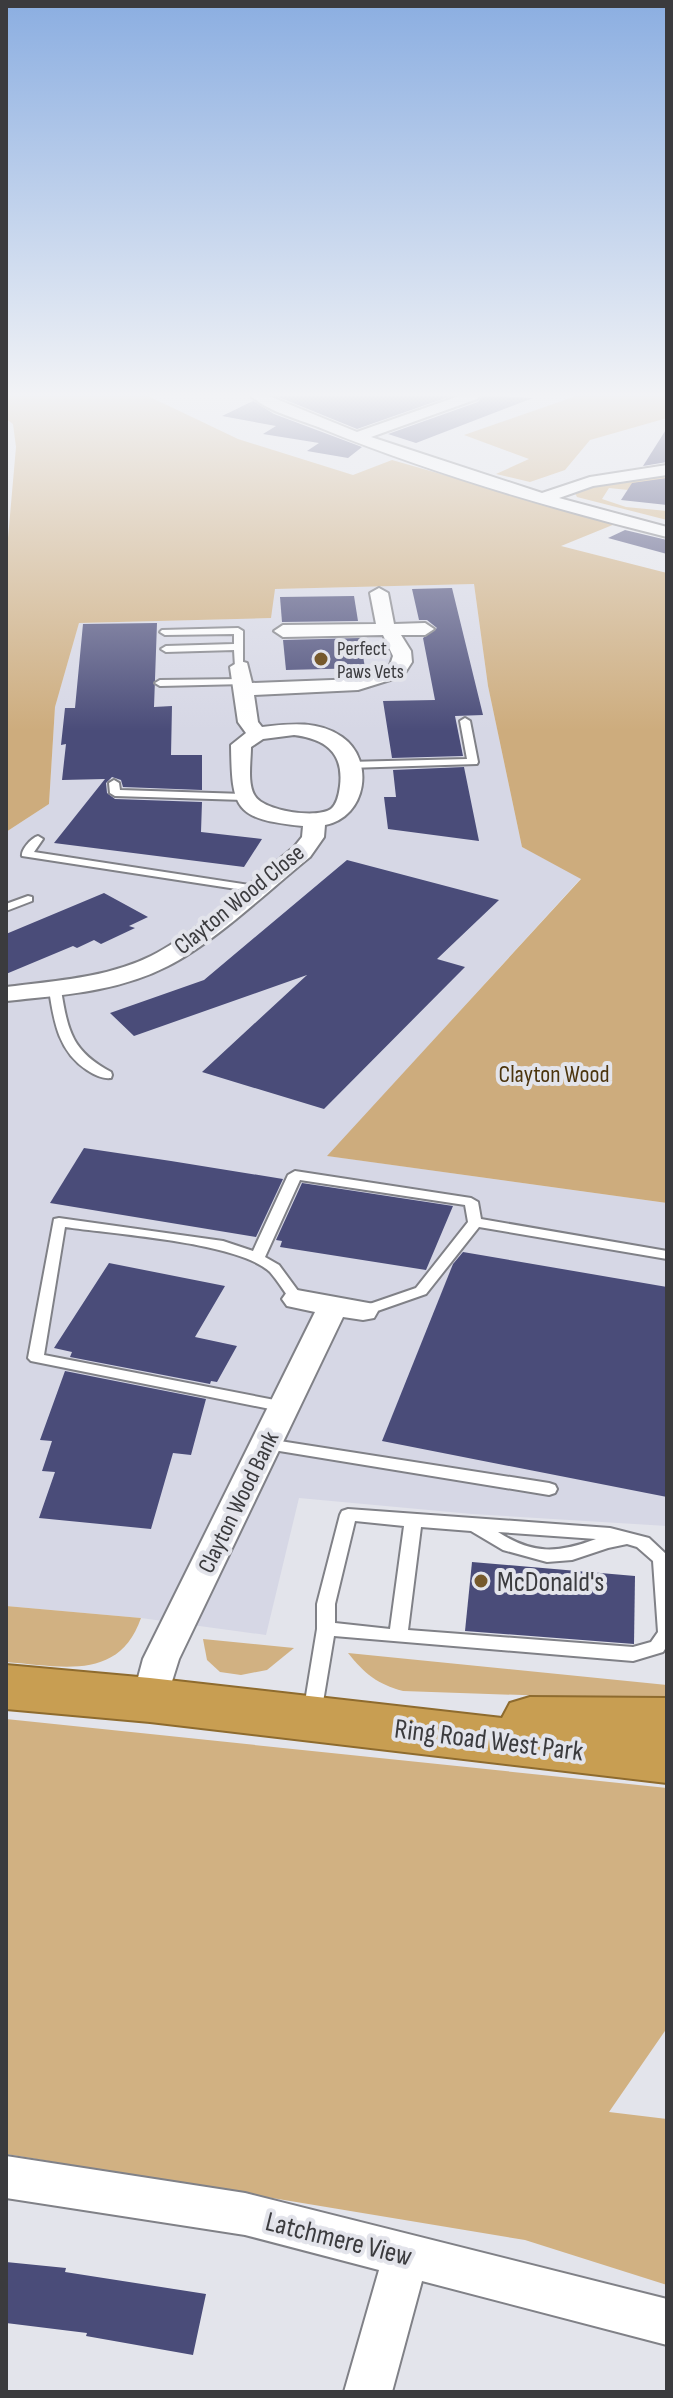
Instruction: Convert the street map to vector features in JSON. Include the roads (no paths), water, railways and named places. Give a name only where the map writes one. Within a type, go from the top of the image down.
[{"type":"highway","name":"Ring Road West Park","points":[[6,1687],[150,1700],[667,1760]]},
{"type":"highway","name":"Ring Road West Park","points":[[312,1718],[667,1720]]},
{"type":"street","points":[[579,508],[667,532]]},
{"type":"street","points":[[257,734],[248,722],[241,671],[366,685],[391,679],[399,673],[404,659],[396,636],[385,623],[379,593]]},
{"type":"street","points":[[283,631],[425,629]]},
{"type":"street","points":[[244,797],[241,745],[257,734],[274,730],[316,732],[342,746],[348,765]]},
{"type":"street","name":"Clayton Wood Close","points":[[244,797],[251,805],[266,812],[314,820],[331,818],[346,805],[351,790],[348,765]]},
{"type":"street","name":"Clayton Wood Close","points":[[6,994],[94,984],[158,962],[183,947],[309,845],[314,820]]},
{"type":"street","points":[[297,1299],[348,1308]]},
{"type":"street","name":"Clayton Wood Bank","points":[[150,1700],[161,1659],[285,1407],[348,1308]]},
{"type":"street","name":"Latchmere View","points":[[6,2177],[245,2214],[667,2322]]},
{"type":"street","points":[[368,2392],[406,2255]]},
{"type":"lane","points":[[165,632],[238,631],[241,671]]},
{"type":"lane","points":[[166,649],[241,671]]},
{"type":"lane","points":[[160,683],[241,671]]},
{"type":"lane","points":[[348,765],[473,762],[465,721]]},
{"type":"lane","points":[[114,783],[115,793],[244,797]]},
{"type":"lane","points":[[38,839],[26,854],[256,889]]},
{"type":"lane","points":[[6,908],[28,899]]},
{"type":"lane","points":[[55,990],[62,1034],[67,1044],[88,1066],[106,1075]]},
{"type":"lane","points":[[257,1258],[295,1175],[471,1202],[475,1222],[421,1291],[348,1308]]},
{"type":"lane","points":[[285,1407],[36,1358],[59,1222],[223,1245],[274,1268],[297,1299]]},
{"type":"lane","points":[[475,1222],[667,1255]]},
{"type":"lane","points":[[267,1444],[549,1489]]},
{"type":"lane","points":[[312,1718],[326,1629],[326,1604],[348,1515],[610,1534],[643,1542],[661,1559],[667,1633],[657,1647],[633,1654],[326,1629]]},
{"type":"lane","points":[[398,1636],[413,1521]]},
{"type":"lane","points":[[476,1525],[493,1539],[518,1550],[543,1555],[570,1555],[616,1540],[637,1541]]},
{"type":"place","name":"Perfect Paws Vets","points":[[321,659]]},
{"type":"place","name":"McDonald's","points":[[481,1581]]},
{"type":"park label","name":"Clayton Wood","points":[[554,1074]]}]
